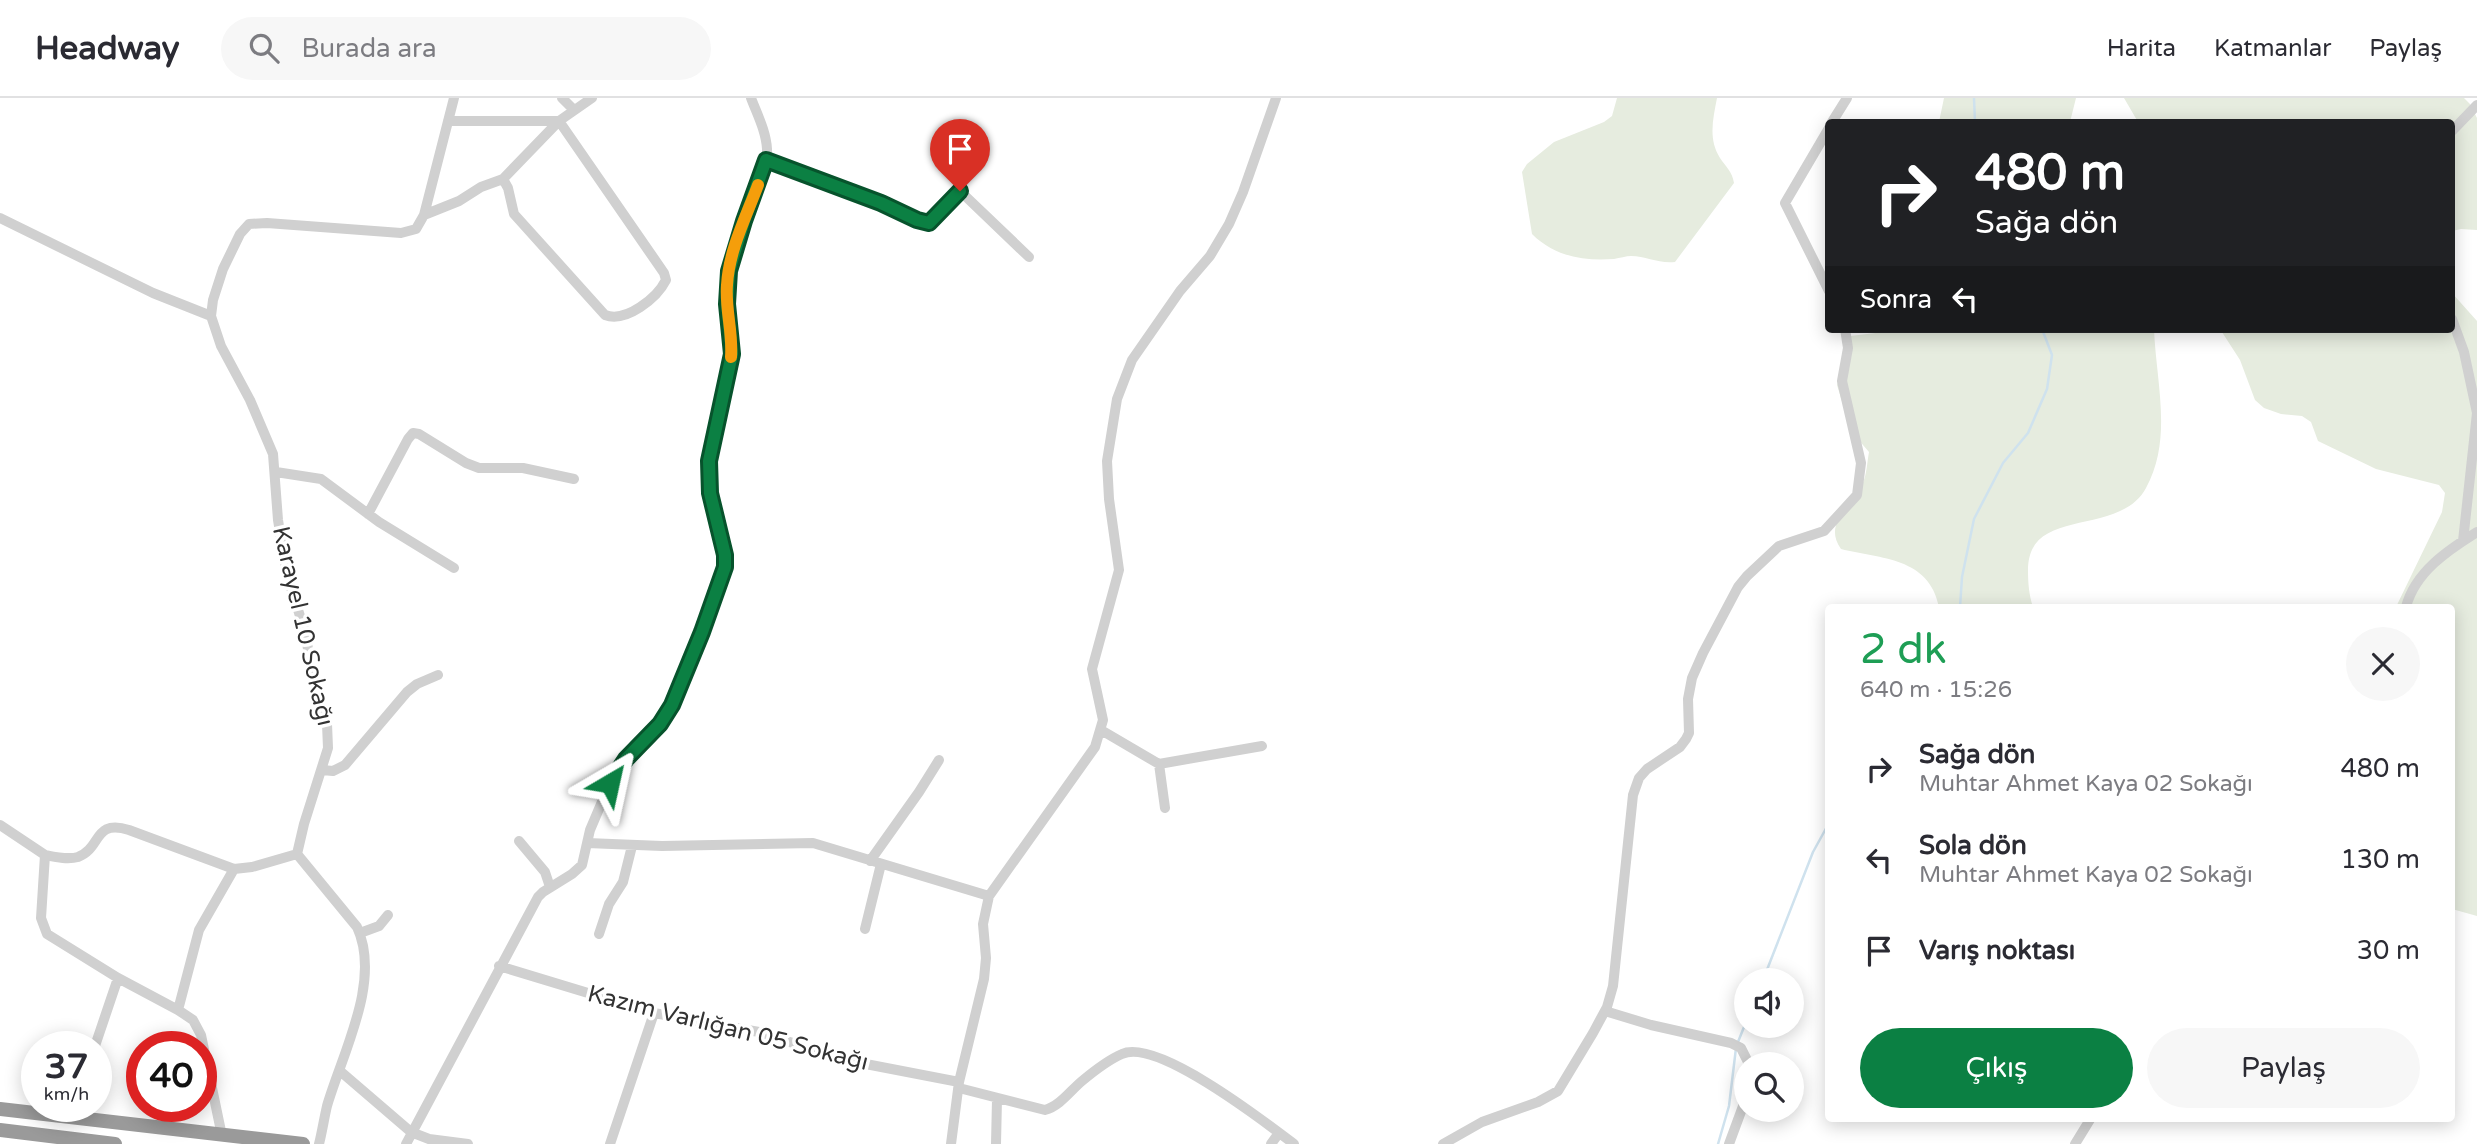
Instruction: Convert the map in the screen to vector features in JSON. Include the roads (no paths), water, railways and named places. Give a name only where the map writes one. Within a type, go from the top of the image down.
[{"type":"highway","points":[[0,1109],[21,1110]]},
{"type":"highway","points":[[112,1118],[222,1136],[303,1144]]},
{"type":"highway","points":[[3,1135],[115,1144]]},
{"type":"street","points":[[0,218],[131,283],[211,316],[212,300],[223,269],[240,234],[249,224],[401,233],[416,229],[424,215],[454,98]]},
{"type":"street","points":[[562,98],[574,110]]},
{"type":"street","points":[[424,215],[503,179],[559,121],[592,98]]},
{"type":"street","points":[[406,1144],[538,897],[582,865],[596,815],[617,771],[660,724],[672,705],[725,567],[725,555],[710,493],[709,461],[732,354],[727,304],[729,271],[766,160],[766,143],[751,98]]},
{"type":"street","points":[[951,1144],[959,1085],[985,970],[983,924],[989,896],[1095,747],[1101,730],[1101,710],[1092,668],[1119,569],[1109,499],[1107,461],[1118,399],[1132,360],[1180,291],[1210,256],[1228,224],[1243,192],[1276,98]]},
{"type":"street","points":[[1834,119],[1847,98]]},
{"type":"street","points":[[2455,128],[2477,104],[2470,98]]},
{"type":"street","points":[[448,121],[559,121]]},
{"type":"street","points":[[503,179],[514,214],[605,315],[615,317],[652,300],[666,280],[664,273],[559,121]]},
{"type":"street","points":[[1825,135],[1785,203],[1825,283]]},
{"type":"street","points":[[766,160],[929,223],[960,191],[1029,257]]},
{"type":"street","name":"Karayel 10 Sokağı","points":[[211,316],[221,346],[265,432],[273,454],[278,520],[287,575],[306,635],[312,678],[327,724],[328,748],[304,824],[298,854]]},
{"type":"street","points":[[2455,327],[2464,352],[2477,413],[2463,541]]},
{"type":"street","points":[[1443,1144],[1482,1122],[1538,1102],[1558,1091],[1605,1011],[1613,986],[1633,795],[1639,778],[1647,769],[1680,747],[1686,739],[1689,733],[1688,699],[1692,678],[1738,587],[1779,547],[1824,531],[1857,495],[1861,463],[1842,381],[1848,348],[1845,333]]},
{"type":"street","points":[[368,514],[413,433],[479,468],[523,468],[574,479]]},
{"type":"street","points":[[276,472],[321,479],[368,514],[454,568]]},
{"type":"street","points":[[2407,604],[2415,587],[2430,566],[2477,532]]},
{"type":"street","points":[[322,770],[332,771],[345,765],[407,692],[417,684],[438,675]]},
{"type":"street","points":[[1101,730],[1160,764],[1262,746]]},
{"type":"street","points":[[866,929],[875,862],[939,760]]},
{"type":"street","points":[[1160,764],[1165,808]]},
{"type":"street","points":[[0,825],[44,855],[65,858],[86,853],[105,830],[119,827],[234,869],[252,867],[298,854],[351,917],[360,933],[364,963],[364,984],[319,1144]]},
{"type":"street","points":[[519,841],[545,872],[550,887]]},
{"type":"street","points":[[587,843],[632,846],[813,843],[989,896]]},
{"type":"street","points":[[599,934],[609,904],[622,882],[632,846]]},
{"type":"street","points":[[44,855],[42,926],[47,934],[193,1020],[201,1035],[222,1136]]},
{"type":"street","points":[[178,1010],[199,930],[234,869]]},
{"type":"street","points":[[360,933],[379,926],[388,915]]},
{"type":"street","name":"Kazım Varlığan 05 Sokağı","points":[[499,966],[654,1013],[758,1032],[845,1060],[959,1085],[997,1099],[1037,1109],[1050,1109],[1097,1069],[1131,1051],[1193,1074],[1279,1133]]},
{"type":"street","points":[[100,1031],[118,978]]},
{"type":"street","points":[[1605,1011],[1651,1025],[1731,1043],[1743,1052]]},
{"type":"street","points":[[610,1144],[654,1013]]},
{"type":"street","points":[[340,1071],[411,1132],[429,1139],[468,1144]]},
{"type":"street","points":[[996,1144],[997,1099]]},
{"type":"street","points":[[1730,1144],[1738,1122]]},
{"type":"street","points":[[2075,1144],[2089,1122]]},
{"type":"street","points":[[1271,1144],[1279,1133],[1294,1144]]},
{"type":"waterway","points":[[1974,98],[1975,119]]},
{"type":"waterway","points":[[1960,604],[1962,577],[1974,519],[2003,463],[2028,433],[2047,389],[2052,355],[2044,333]]},
{"type":"waterway","points":[[1768,968],[1813,852],[1825,830]]},
{"type":"waterway","points":[[1738,1042],[1740,1038]]},
{"type":"waterway","points":[[1718,1144],[1729,1106],[1736,1048]]}]
